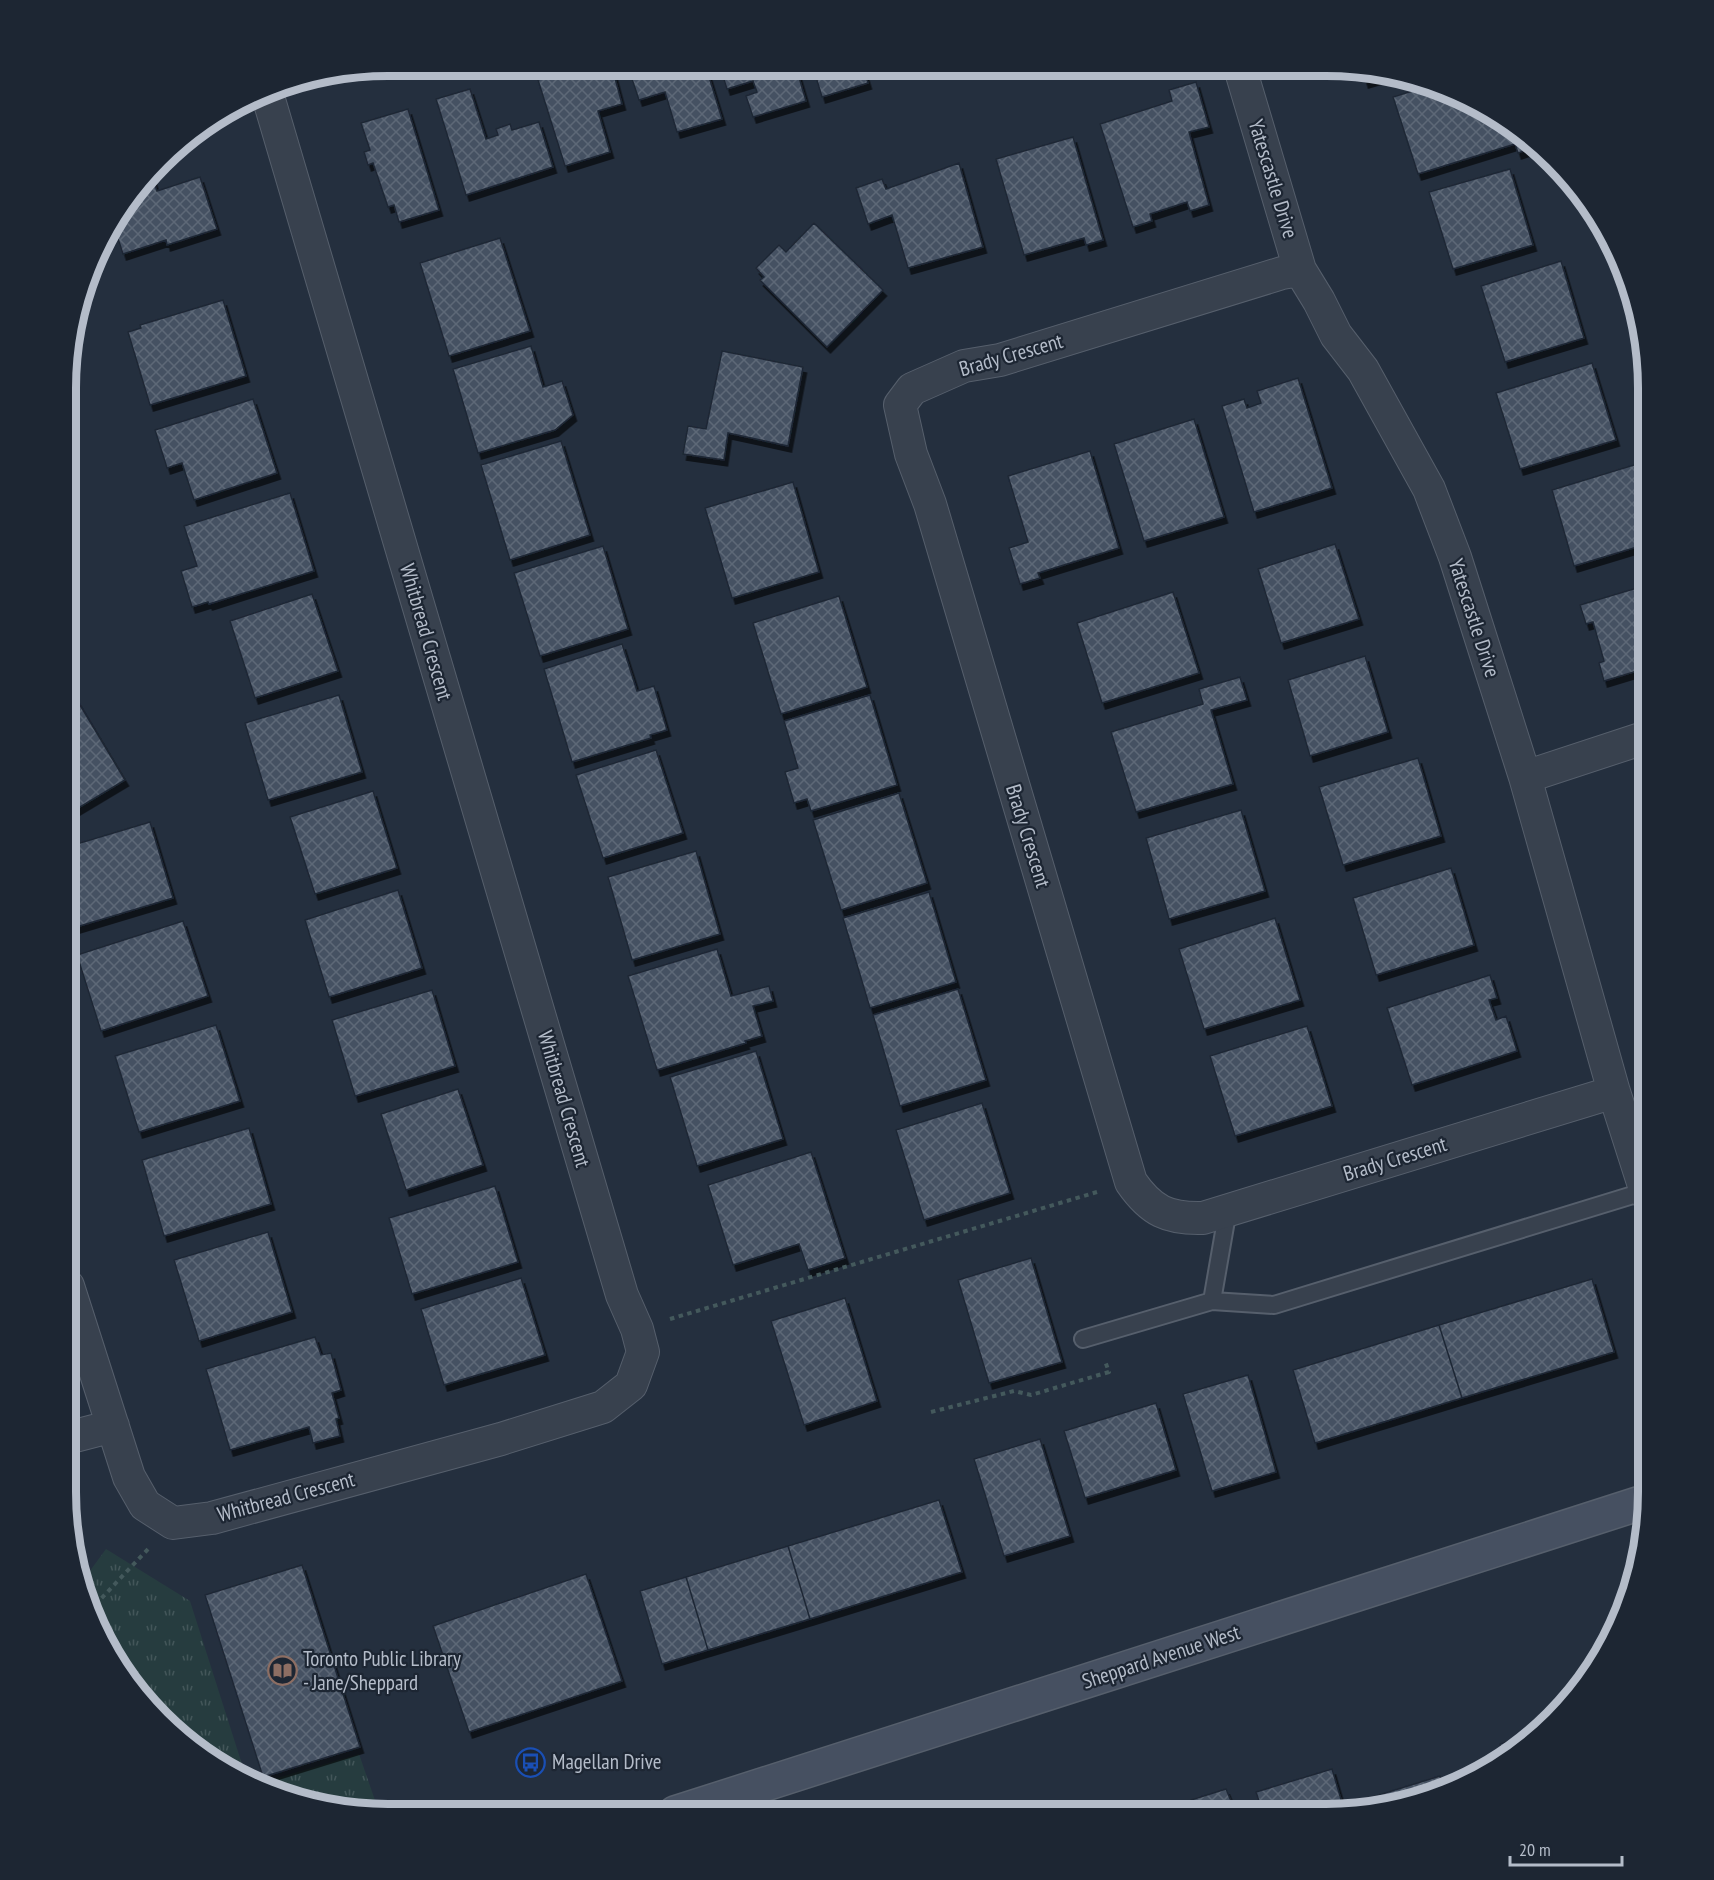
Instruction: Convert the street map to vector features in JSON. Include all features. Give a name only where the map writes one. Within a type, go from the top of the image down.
[{"type":"main road","name":"Sheppard Avenue West","points":[[703,1804],[1637,1504]]},
{"type":"street","name":"Yatescastle Drive","points":[[1242,76],[1300,270],[1320,301],[1336,335],[1363,370],[1429,489],[1455,557],[1524,777],[1614,1092],[1638,1165]]},
{"type":"street","name":"Whitbread Crescent","points":[[173,1523],[212,1518],[501,1439],[603,1407],[631,1385],[643,1352],[637,1329],[618,1283],[269,100]]},
{"type":"street","name":"Brady Crescent","points":[[1300,270],[1282,273],[1000,360],[964,366],[912,389],[900,405],[911,454],[933,516],[1131,1182],[1141,1197],[1156,1209],[1180,1219],[1203,1218],[1614,1092]]},
{"type":"street","points":[[1524,777],[1638,740]]},
{"type":"street","points":[[76,1311],[129,1477],[145,1505],[173,1523]]},
{"type":"street","points":[[76,1436],[113,1426]]},
{"type":"lane","points":[[1089,1337],[1212,1301],[1274,1305],[1638,1196]]},
{"type":"lane","points":[[1212,1301],[1228,1209]]},
{"type":"path","points":[[637,1329],[1131,1182]]},
{"type":"path","points":[[931,1412],[1014,1391],[1031,1395],[1109,1372],[1089,1337]]},
{"type":"path","points":[[97,1603],[173,1523]]},
{"type":"green space","points":[[106,1549],[190,1601],[243,1767],[215,1751],[183,1726],[141,1681],[118,1647],[100,1611],[88,1574]]},
{"type":"green space","points":[[359,1754],[376,1803],[328,1798],[270,1780]]},
{"type":"building","points":[[552,76],[614,76],[622,104],[598,111],[610,152],[565,166],[538,80]]},
{"type":"building","points":[[631,76],[709,76],[722,119],[677,132],[665,92],[639,100]]},
{"type":"building","points":[[723,76],[799,76],[806,101],[753,117],[746,96],[757,92],[753,81],[727,89]]},
{"type":"building","points":[[816,76],[866,76],[868,83],[822,97]]},
{"type":"building","points":[[1196,82],[1209,127],[1189,132],[1209,205],[1190,211],[1187,202],[1150,214],[1152,221],[1133,227],[1100,124],[1172,101],[1169,90]]},
{"type":"building","points":[[470,89],[486,139],[498,135],[496,129],[510,124],[512,130],[539,122],[553,167],[466,195],[436,99]]},
{"type":"building","points":[[1416,90],[1445,100],[1499,129],[1526,150],[1518,153],[1515,144],[1418,174],[1393,97]]},
{"type":"building","points":[[408,109],[439,210],[399,222],[394,205],[388,207],[373,163],[368,165],[364,152],[370,150],[361,123]]},
{"type":"building","points":[[1073,137],[1103,240],[1086,245],[1084,238],[1024,255],[996,159]]},
{"type":"building","points":[[959,163],[983,247],[908,268],[892,215],[868,224],[856,188],[882,179],[886,189]]},
{"type":"building","points":[[1510,169],[1533,245],[1453,269],[1429,192]]},
{"type":"building","points":[[200,177],[217,229],[167,245],[166,240],[123,254],[117,235],[129,215],[154,183],[157,191]]},
{"type":"building","points":[[814,223],[883,290],[827,347],[760,280],[764,277],[756,268],[779,245],[786,252]]},
{"type":"building","points":[[500,238],[530,331],[449,356],[420,263]]},
{"type":"building","points":[[1561,261],[1584,338],[1505,362],[1481,286]]},
{"type":"building","points":[[223,300],[246,376],[150,405],[128,332],[141,328],[140,325]]},
{"type":"building","points":[[531,346],[543,387],[562,381],[573,415],[555,430],[478,453],[453,369]]},
{"type":"building","points":[[722,351],[803,367],[788,446],[728,433],[724,460],[683,454],[688,426],[706,429]]},
{"type":"building","points":[[1592,363],[1616,440],[1520,469],[1496,393]]},
{"type":"building","points":[[1298,378],[1332,488],[1254,512],[1222,406],[1244,399],[1247,408],[1261,403],[1257,391]]},
{"type":"building","points":[[253,399],[277,473],[194,500],[182,463],[167,468],[155,430]]},
{"type":"building","points":[[1194,419],[1224,517],[1144,541],[1114,444]]},
{"type":"building","points":[[561,441],[590,535],[510,560],[481,465]]},
{"type":"building","points":[[1090,451],[1119,548],[1038,573],[1040,578],[1020,584],[1009,548],[1028,542],[1008,476]]},
{"type":"building","points":[[1638,464],[1638,547],[1574,566],[1552,490]]},
{"type":"building","points":[[793,482],[819,572],[732,598],[705,508]]},
{"type":"building","points":[[290,493],[314,571],[209,604],[208,602],[192,607],[181,571],[197,566],[184,526]]},
{"type":"building","points":[[1335,544],[1359,619],[1281,643],[1258,569]]},
{"type":"building","points":[[603,546],[628,629],[540,656],[514,573]]},
{"type":"building","points":[[1638,588],[1638,671],[1604,681],[1599,663],[1604,661],[1593,622],[1586,624],[1580,605]]},
{"type":"building","points":[[1173,592],[1199,673],[1102,703],[1077,623]]},
{"type":"building","points":[[312,594],[338,671],[255,698],[230,621]]},
{"type":"building","points":[[839,596],[867,687],[781,714],[753,623]]},
{"type":"building","points":[[622,644],[637,691],[654,686],[667,730],[650,735],[651,738],[572,762],[544,669]]},
{"type":"building","points":[[1365,656],[1388,732],[1310,756],[1288,680]]},
{"type":"building","points":[[1240,677],[1247,700],[1211,710],[1233,784],[1136,812],[1111,732],[1203,704],[1199,689]]},
{"type":"building","points":[[339,695],[362,772],[268,800],[245,723]]},
{"type":"building","points":[[870,695],[897,785],[811,811],[807,799],[794,803],[785,772],[798,768],[784,721]]},
{"type":"building","points":[[76,701],[125,780],[76,809]]},
{"type":"building","points":[[656,750],[683,833],[603,858],[576,775]]},
{"type":"building","points":[[1418,758],[1441,836],[1343,865],[1319,787]]},
{"type":"building","points":[[373,791],[397,868],[315,894],[290,817]]},
{"type":"building","points":[[899,793],[927,883],[841,910],[813,820]]},
{"type":"building","points":[[1241,810],[1265,891],[1169,919],[1146,838]]},
{"type":"building","points":[[150,822],[173,898],[76,927],[76,844]]},
{"type":"building","points":[[696,851],[720,934],[632,960],[608,877]]},
{"type":"building","points":[[1451,868],[1474,945],[1376,975],[1353,898]]},
{"type":"building","points":[[398,890],[422,968],[329,997],[305,920]]},
{"type":"building","points":[[929,892],[956,982],[870,1008],[843,918]]},
{"type":"building","points":[[1275,918],[1300,1000],[1204,1029],[1179,949]]},
{"type":"building","points":[[183,921],[208,996],[101,1031],[77,955]]},
{"type":"building","points":[[717,949],[731,996],[769,986],[773,1001],[753,1006],[762,1036],[657,1070],[628,976]]},
{"type":"building","points":[[1490,975],[1497,998],[1489,1000],[1496,1020],[1506,1016],[1517,1051],[1412,1085],[1387,1008]]},
{"type":"building","points":[[958,989],[986,1080],[900,1106],[873,1015]]},
{"type":"building","points":[[432,990],[455,1066],[355,1096],[332,1020]]},
{"type":"building","points":[[216,1025],[240,1101],[139,1132],[115,1056]]},
{"type":"building","points":[[1307,1026],[1332,1106],[1235,1136],[1210,1056]]},
{"type":"building","points":[[756,1051],[783,1139],[697,1166],[670,1077]]},
{"type":"building","points":[[458,1089],[483,1165],[406,1190],[381,1114]]},
{"type":"building","points":[[982,1103],[1010,1193],[924,1220],[896,1130]]},
{"type":"building","points":[[249,1128],[271,1204],[164,1236],[142,1160]]},
{"type":"building","points":[[811,1152],[845,1258],[808,1270],[799,1244],[733,1265],[708,1185]]},
{"type":"building","points":[[495,1186],[518,1262],[412,1294],[389,1218]]},
{"type":"building","points":[[268,1232],[292,1312],[199,1341],[174,1260]]},
{"type":"building","points":[[1031,1258],[1062,1362],[989,1383],[958,1280]]},
{"type":"building","points":[[521,1278],[545,1355],[444,1385],[421,1309]]},
{"type":"building","points":[[1592,1279],[1614,1352],[1462,1398],[1439,1325]]},
{"type":"building","points":[[845,1298],[877,1401],[804,1425],[771,1321]]},
{"type":"building","points":[[1439,1325],[1462,1398],[1315,1443],[1293,1370]]},
{"type":"building","points":[[315,1337],[321,1355],[331,1353],[341,1390],[332,1393],[339,1418],[336,1419],[340,1436],[313,1443],[309,1427],[230,1450],[206,1369]]},
{"type":"building","points":[[1248,1375],[1276,1472],[1212,1491],[1183,1394]]},
{"type":"building","points":[[1156,1403],[1176,1470],[1085,1498],[1064,1431]]},
{"type":"building","points":[[1040,1439],[1070,1536],[1004,1556],[974,1459]]},
{"type":"building","points":[[939,1500],[962,1572],[810,1619],[788,1546]]},
{"type":"building","points":[[788,1546],[810,1619],[708,1650],[686,1577]]},
{"type":"building","name":"Toronto Public Library - Jane/Sheppard","points":[[302,1565],[360,1747],[263,1777],[205,1595]]},
{"type":"building","points":[[586,1574],[622,1681],[469,1732],[433,1626]]},
{"type":"building","points":[[686,1577],[708,1650],[662,1664],[640,1591]]},
{"type":"building","points":[[1514,1740],[1502,1749],[1500,1744]]},
{"type":"building","points":[[1332,1769],[1342,1803],[1260,1804],[1256,1792]]},
{"type":"building","points":[[1440,1776],[1442,1781],[1386,1798],[1370,1800],[1369,1798]]},
{"type":"building","points":[[1226,1789],[1232,1804],[1192,1804],[1191,1800]]},
{"type":"place","name":"Toronto Public Library - Jane/Sheppard","points":[[282,1671]]},
{"type":"place","name":"Magellan Drive","points":[[531,1762]]}]
